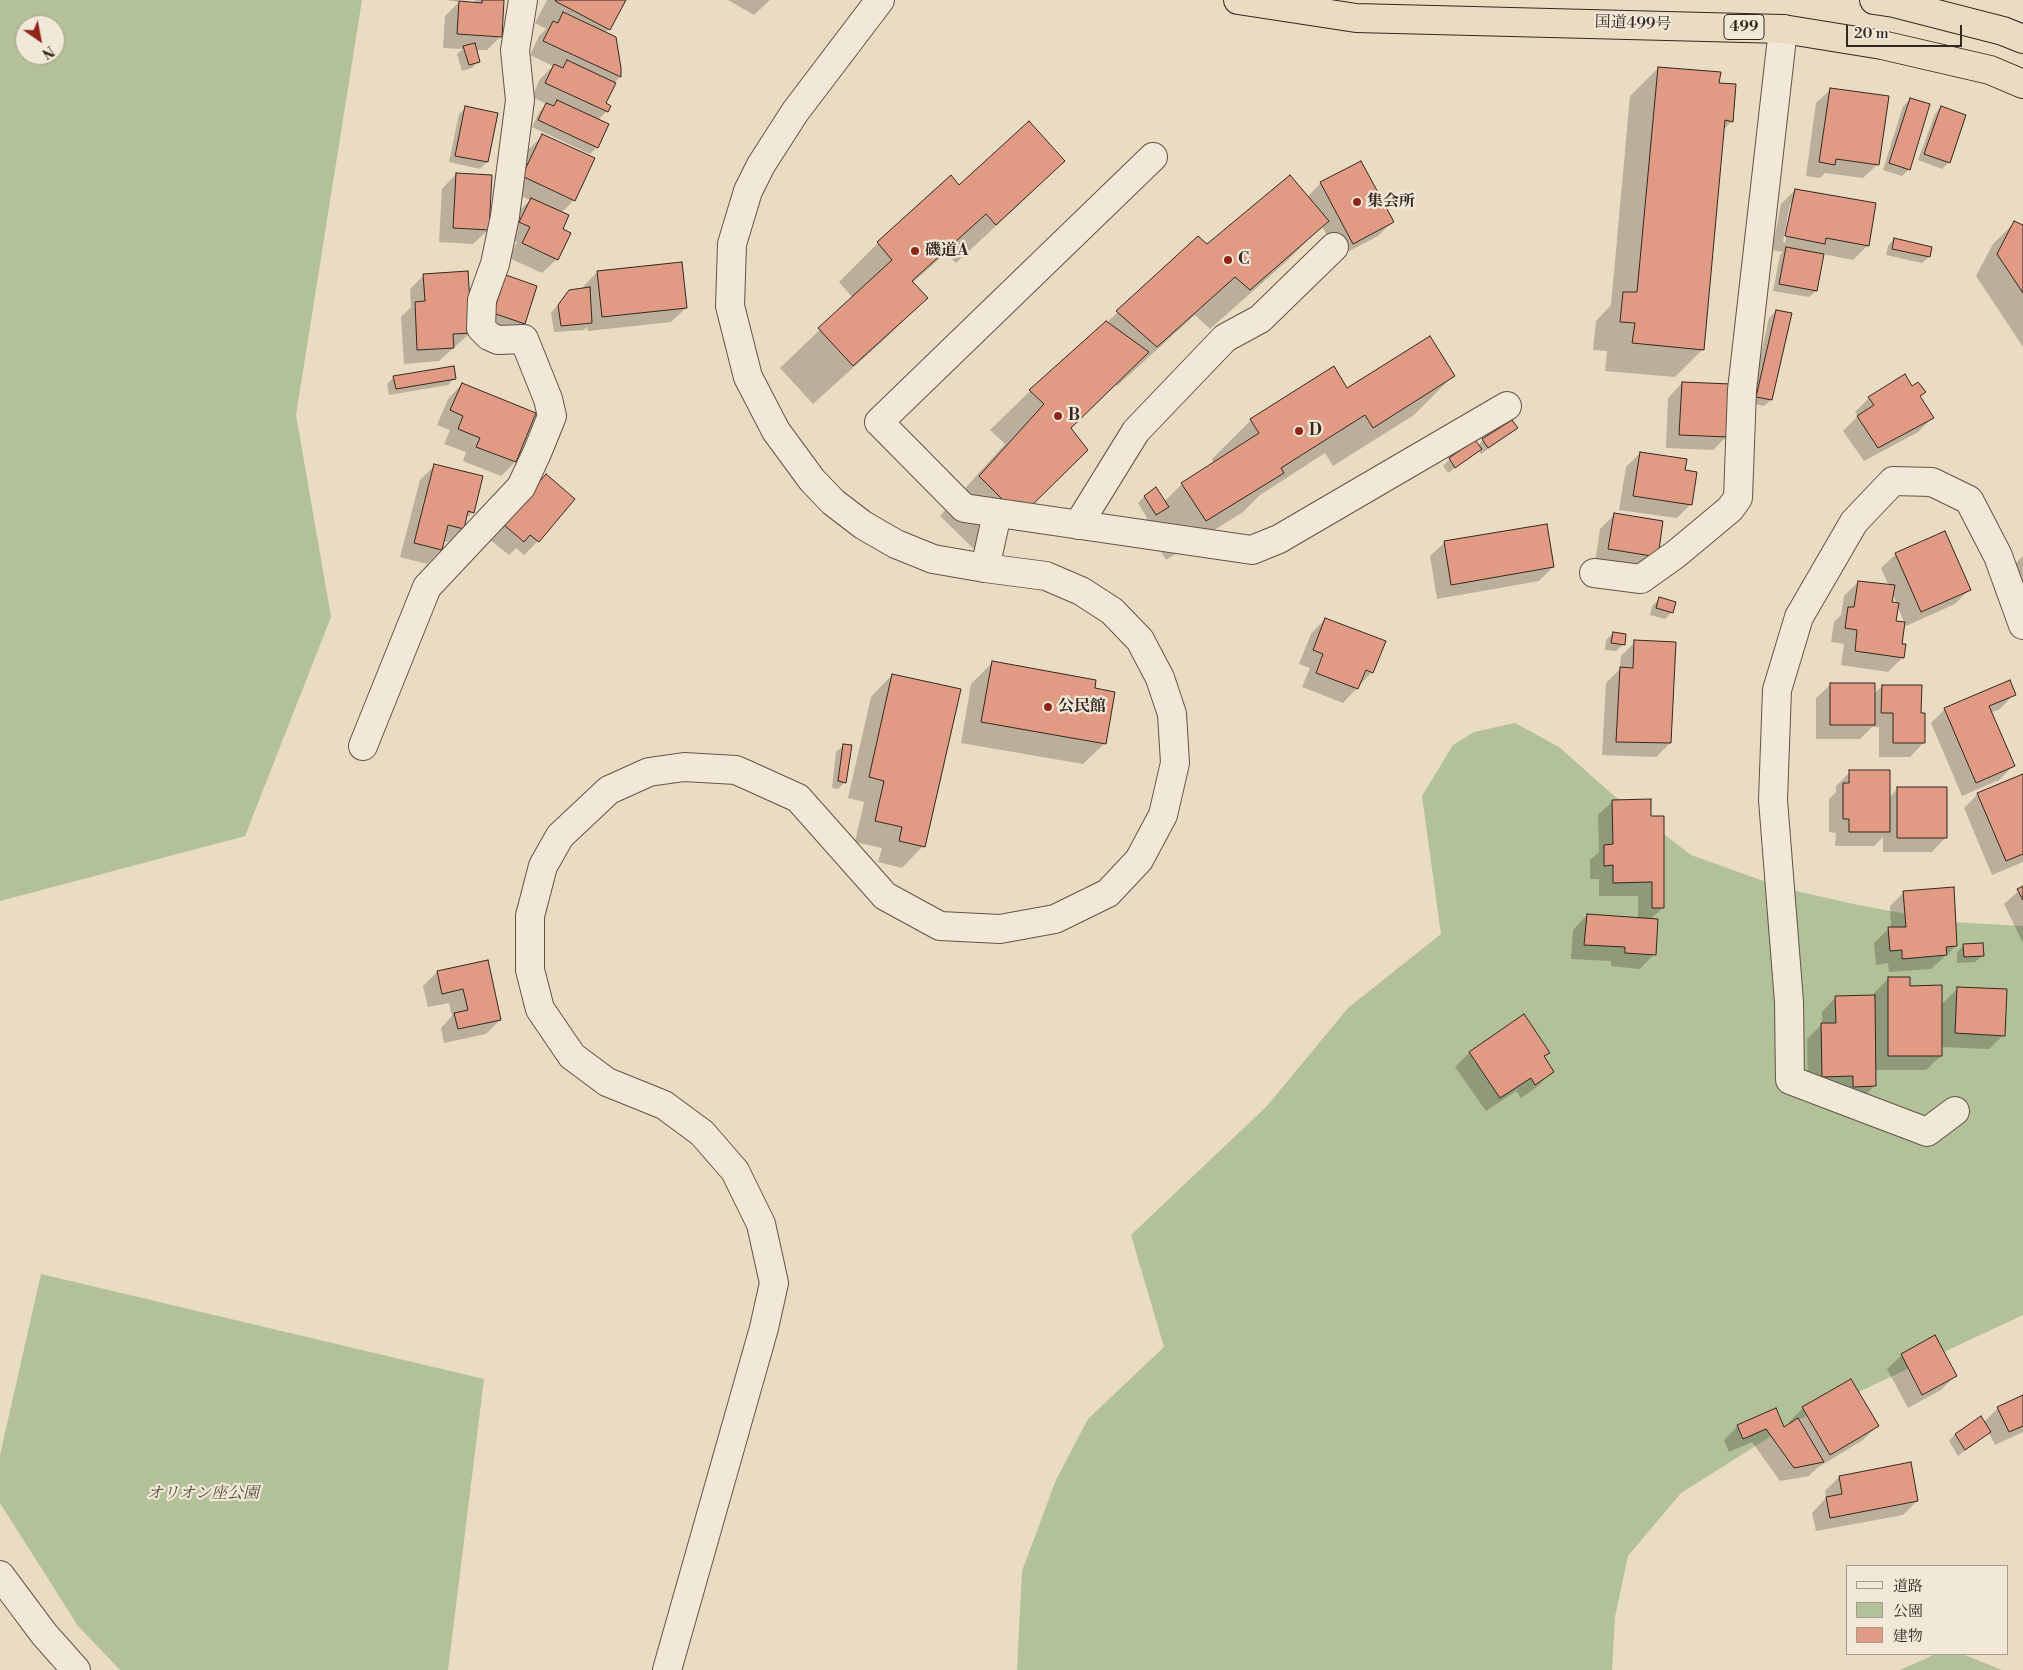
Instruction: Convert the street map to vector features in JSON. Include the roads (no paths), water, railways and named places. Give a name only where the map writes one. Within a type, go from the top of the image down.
[{"type":"highway","name":"国道499号","points":[[1238,0],[1356,18],[1783,29],[1882,45],[1990,70],[2023,84]]},
{"type":"highway","points":[[1874,0],[1958,19],[2003,31],[2023,39]]},
{"type":"street","points":[[363,746],[427,587],[521,487],[552,416],[548,399],[524,339],[498,340],[488,336],[481,328],[482,300],[495,264],[507,207],[520,100],[515,50],[523,0]]},
{"type":"street","points":[[666,1670],[761,1337],[774,1283],[761,1224],[735,1171],[702,1133],[664,1105],[607,1082],[572,1056],[540,1009],[530,970],[530,916],[544,866],[560,836],[609,790],[649,772],[684,767],[736,770],[798,798],[885,896],[940,926],[1000,929],[1055,919],[1108,893],[1139,860],[1163,815],[1175,763],[1172,714],[1160,678],[1140,640],[1112,611],[1081,591],[1046,576],[933,559],[896,544],[863,525],[833,502],[812,480],[776,431],[748,377],[730,306],[732,244],[748,191],[761,164],[795,112],[880,0]]},
{"type":"street","points":[[1594,573],[1641,579],[1676,554],[1730,509],[1738,498],[1742,390],[1783,29]]},
{"type":"street","points":[[1153,157],[879,422],[964,508],[1252,550],[1280,539],[1507,406]]},
{"type":"street","points":[[1078,525],[1136,431],[1226,338],[1260,319],[1334,247]]},
{"type":"street","points":[[1955,1110],[1927,1132],[1790,1080],[1789,1002],[1773,800],[1777,690],[1799,618],[1854,522],[1894,481],[1932,482],[1969,500],[1998,556],[2023,625]]},
{"type":"street","points":[[986,568],[998,514]]},
{"type":"street","points":[[0,1575],[44,1634],[76,1670]]},
{"type":"place","name":"集会所","points":[[1357,202]]},
{"type":"place","name":"磯道A","points":[[915,251]]},
{"type":"place","name":"C","points":[[1228,260]]},
{"type":"place","name":"B","points":[[1058,416]]},
{"type":"place","name":"D","points":[[1299,431]]},
{"type":"place","name":"公民館","points":[[1048,707]]},
{"type":"park label","name":"オリオン座公園","points":[[203,1494]]}]
